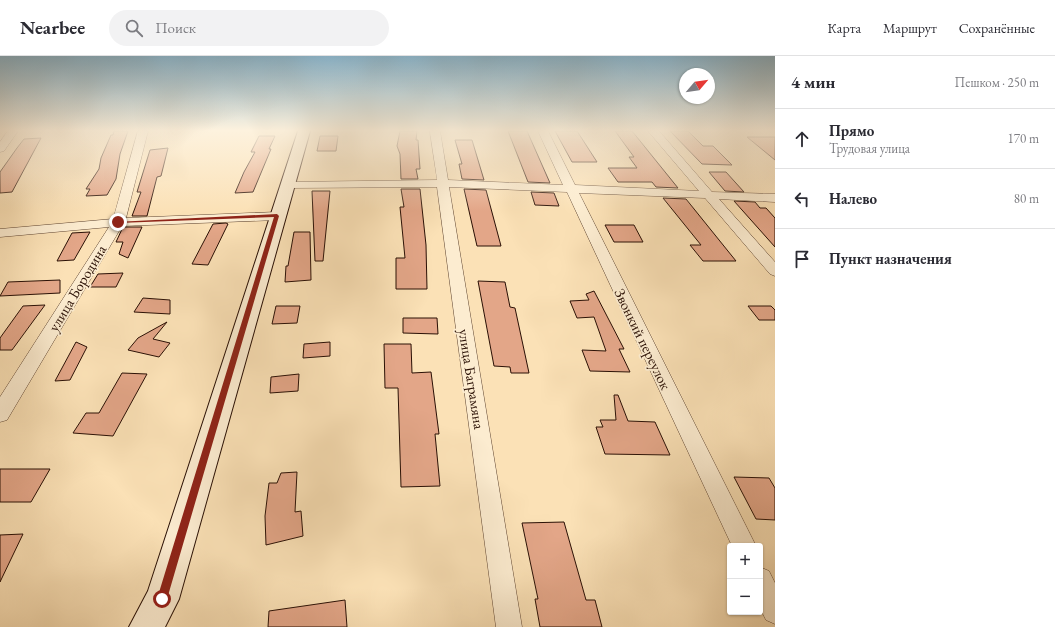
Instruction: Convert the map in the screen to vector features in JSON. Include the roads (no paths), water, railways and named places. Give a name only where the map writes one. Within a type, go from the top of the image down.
[{"type":"main road","points":[[146,627],[162,599],[277,216],[296,158]]},
{"type":"street","name":"улица Бородина","points":[[0,414],[118,222],[136,158]]},
{"type":"street","name":"улица Баграмяна","points":[[439,158],[509,627]]},
{"type":"street","name":"Звонкий переулок","points":[[555,158],[743,543]]},
{"type":"street","points":[[675,158],[775,271]]},
{"type":"street","points":[[288,185],[442,183],[775,198]]},
{"type":"street","points":[[0,233],[118,222],[277,216]]},
{"type":"street","points":[[763,586],[775,611]]}]
